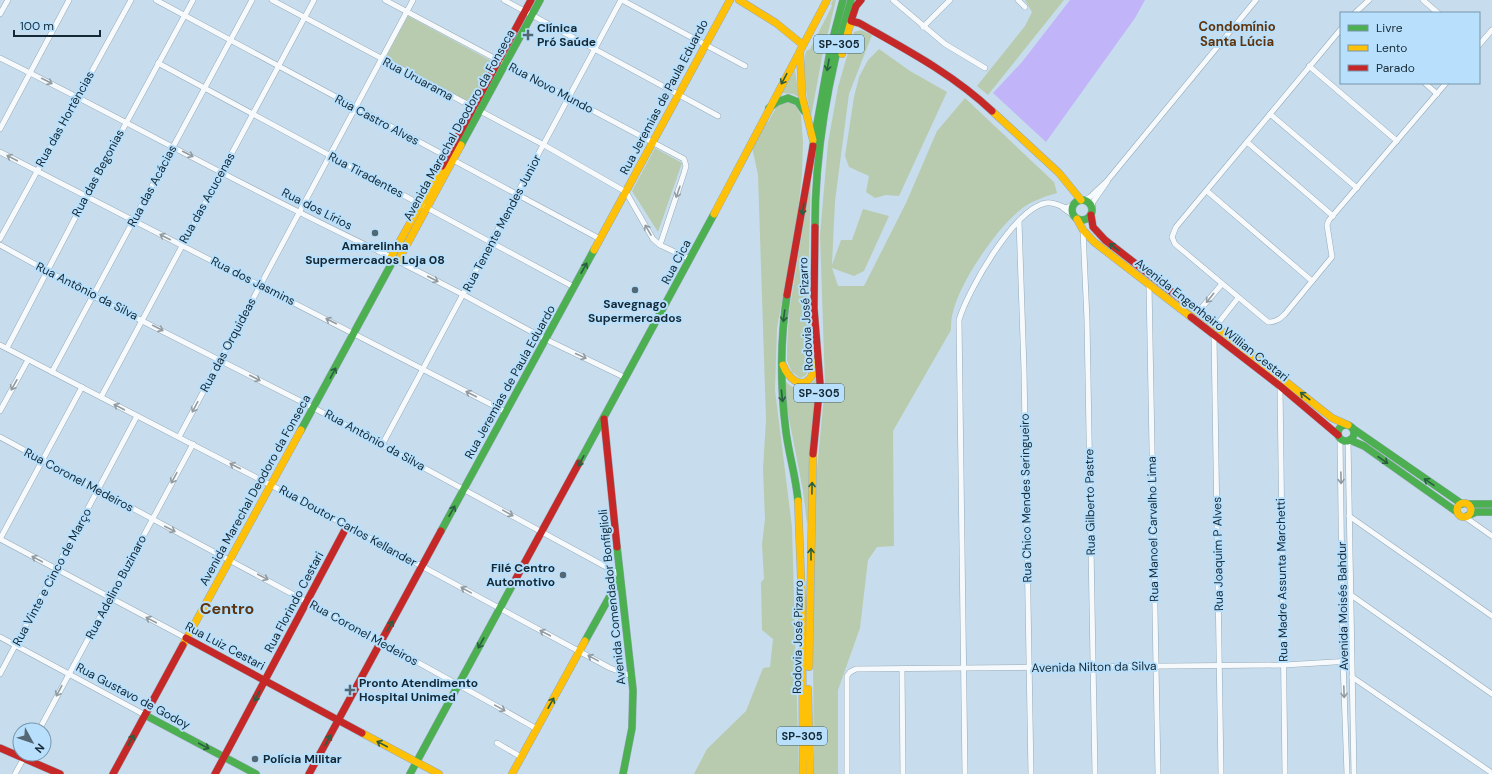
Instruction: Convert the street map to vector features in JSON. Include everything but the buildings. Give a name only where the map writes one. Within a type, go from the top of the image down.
[{"type":"street","points":[[0,14],[8,0]]},
{"type":"street","points":[[0,129],[69,0]]},
{"type":"street","name":"Rua das Hortências","points":[[0,239],[77,96],[131,0]]},
{"type":"street","name":"Rua Castro Alves","points":[[156,0],[354,108],[600,239]]},
{"type":"street","name":"Rua das Begonias","points":[[7,348],[126,121],[193,0]]},
{"type":"street","name":"Rua das Acácias","points":[[52,372],[252,0]]},
{"type":"street","name":"Rua Uruarama","points":[[272,0],[544,145],[626,192]]},
{"type":"street","name":"Rua das Acucenas","points":[[101,397],[314,0]]},
{"type":"street","name":"Rua Novo Mundo","points":[[385,0],[681,156],[686,161],[686,166],[660,244]]},
{"type":"street","name":"Rua das Orquideas","points":[[179,437],[328,156],[413,0]]},
{"type":"street","points":[[504,0],[718,116]]},
{"type":"street","name":"Avenida Marechal Deodoro da Fonseca","points":[[529,13],[531,0]]},
{"type":"street","name":"Avenida Marechal Deodoro da Fonseca","points":[[394,259],[428,208],[450,159],[502,62],[529,13],[540,0]]},
{"type":"street","points":[[621,0],[745,66]]},
{"type":"street","name":"Rua Tenente Mendes Junior","points":[[382,445],[464,295],[621,0]]},
{"type":"street","name":"Rua Jeremias de Paula Eduardo","points":[[309,774],[730,0]]},
{"type":"street","points":[[738,0],[776,23],[801,48],[799,80],[814,142]]},
{"type":"street","name":"Rua Cica","points":[[410,774],[690,260],[827,0]]},
{"type":"street","name":"Rodovia José Pizarro","points":[[803,774],[803,668],[799,514],[797,492],[786,433],[781,390],[781,357],[784,315],[812,152],[831,46],[843,0]]},
{"type":"street","name":"Rodovia José Pizarro","points":[[810,774],[808,685],[812,455],[819,401],[818,349],[814,308],[814,241],[819,160],[835,61],[851,0]]},
{"type":"street","points":[[819,160],[836,75],[851,21],[856,6],[861,0]]},
{"type":"street","points":[[893,0],[923,27],[945,44],[985,68]]},
{"type":"street","points":[[923,27],[950,0]]},
{"type":"street","points":[[1018,0],[1024,7]]},
{"type":"street","points":[[1058,206],[1075,217],[1085,219],[1091,211],[1093,202],[1107,181],[1256,0]]},
{"type":"street","points":[[1356,12],[1369,0]]},
{"type":"street","points":[[1423,0],[1437,12]]},
{"type":"street","name":"Avenida Engenheiro Willian Cestari","points":[[851,21],[869,29],[962,85],[1008,125],[1075,192],[1078,202],[1075,217],[1083,230],[1094,242],[1280,386],[1339,437]]},
{"type":"street","points":[[1340,30],[1176,227],[1172,237],[1175,244],[1263,319],[1274,322],[1285,314],[1332,257],[1327,225],[1445,84]]},
{"type":"street","points":[[1480,44],[1492,30]]},
{"type":"street","name":"Rua dos Lírios","points":[[0,58],[126,121],[299,212],[464,295],[545,339],[626,378]]},
{"type":"street","name":"Rua Tiradentes","points":[[158,63],[328,156],[492,242],[574,288]]},
{"type":"street","points":[[1309,66],[1397,141]]},
{"type":"street","points":[[1426,84],[1437,94]]},
{"type":"street","points":[[769,108],[777,102],[788,98],[798,102],[806,114]]},
{"type":"street","points":[[1270,114],[1357,188]]},
{"type":"street","points":[[1247,142],[1333,216]]},
{"type":"street","name":"Rua dos Jasmins","points":[[0,152],[133,221],[260,284],[506,412]]},
{"type":"street","name":"Avenida Marechal Deodoro da Fonseca","points":[[113,774],[270,484],[314,408],[394,259],[420,204],[450,159]]},
{"type":"street","points":[[965,774],[959,320],[970,291],[980,274],[1019,221],[1032,209],[1046,203],[1067,208],[1107,181]]},
{"type":"street","points":[[1207,191],[1312,281]]},
{"type":"street","points":[[626,192],[651,236],[660,244],[690,260]]},
{"type":"street","points":[[1078,202],[1091,211]]},
{"type":"street","name":"Avenida Engenheiro Willian Cestari","points":[[1091,211],[1093,227],[1105,240],[1336,421],[1350,427],[1464,504]]},
{"type":"street","name":"Rua Chico Mendes Seringueiro","points":[[1019,221],[1030,667],[1030,774]]},
{"type":"street","name":"Rua Gilberto Pastre","points":[[1083,230],[1087,320],[1094,774]]},
{"type":"street","name":"Rua Antônio da Silva","points":[[0,245],[93,296],[314,408],[464,489],[619,576]]},
{"type":"street","name":"Rua Manoel Carvalho Lima","points":[[1149,284],[1158,774]]},
{"type":"street","points":[[1198,312],[1222,284]]},
{"type":"street","points":[[1216,326],[1238,298]]},
{"type":"street","name":"Rua Joaquim P Alves","points":[[1214,335],[1221,666],[1221,774]]},
{"type":"street","name":"Rua Doutor Carlos Kellander","points":[[0,345],[270,484],[610,668],[632,676]]},
{"type":"street","points":[[781,357],[788,376],[797,383],[802,383],[808,381],[813,374],[818,349]]},
{"type":"street","points":[[0,411],[28,360]]},
{"type":"street","name":"Rua Madre Assunta Marchetti","points":[[1280,386],[1285,774]]},
{"type":"street","points":[[0,539],[82,387]]},
{"type":"street","name":"Rua Vinte e Cinco de Março","points":[[0,674],[138,416]]},
{"type":"street","name":"Avenida Comendador Bonfiglioli","points":[[604,418],[619,576],[632,676],[632,728],[623,774]]},
{"type":"street","points":[[599,427],[603,429],[604,443],[607,450]]},
{"type":"street","points":[[1349,441],[1354,433],[1350,427],[1340,428],[1339,437],[1349,441],[1358,443],[1492,536]]},
{"type":"street","name":"Rua Coronel Medeiros","points":[[0,437],[152,520],[308,601],[537,729]]},
{"type":"street","name":"Avenida Moisés Bahdur","points":[[1339,437],[1343,661],[1347,774]]},
{"type":"street","name":"Avenida Moisés Bahdur","points":[[1349,441],[1351,661],[1354,774]]},
{"type":"street","name":"Rua Adelino Buzinaro","points":[[42,722],[193,444]]},
{"type":"street","points":[[1399,471],[1403,464]]},
{"type":"street","points":[[1458,512],[1458,506],[1464,504],[1492,504]]},
{"type":"street","points":[[1464,504],[1471,510],[1465,517]]},
{"type":"street","points":[[1465,517],[1476,512],[1492,512]]},
{"type":"street","points":[[1349,516],[1492,616]]},
{"type":"street","name":"Rua Florindo Cestari","points":[[215,774],[347,526]]},
{"type":"street","name":"Rua Luiz Cestari","points":[[0,539],[439,774]]},
{"type":"street","points":[[512,774],[580,651],[619,576]]},
{"type":"street","points":[[1351,596],[1492,694]]},
{"type":"street","name":"Rua Gustavo de Godoy","points":[[0,637],[256,774]]},
{"type":"street","name":"Avenida Nilton da Silva","points":[[847,774],[847,683],[848,673],[856,669],[1284,665],[1351,661]]},
{"type":"street","points":[[902,669],[903,774]]},
{"type":"street","points":[[1352,677],[1492,773]]},
{"type":"street","points":[[497,743],[521,757]]},
{"type":"street","points":[[0,748],[12,752]]},
{"type":"street","points":[[15,774],[22,762]]},
{"type":"street","points":[[37,762],[60,774]]},
{"type":"green space","points":[[833,0],[836,0],[822,57],[811,117],[804,76],[806,51],[810,49],[832,6],[831,4]]},
{"type":"green space","points":[[1025,0],[1064,0],[988,95],[977,86],[1025,26],[1032,12]]},
{"type":"green space","points":[[408,16],[495,63],[473,105],[386,57]]},
{"type":"green space","points":[[861,30],[872,35],[849,94],[835,201],[832,265],[841,240],[852,240],[863,209],[889,216],[864,271],[854,276],[832,268],[838,286],[864,286],[906,203],[937,131],[965,98],[1054,182],[1057,193],[1033,202],[1020,210],[1000,230],[980,257],[963,286],[957,300],[952,317],[951,330],[893,431],[894,546],[877,547],[868,560],[860,628],[838,690],[838,774],[814,774],[813,656],[815,491],[825,385],[820,235],[828,143],[838,87],[854,32]]},
{"type":"green space","points":[[879,49],[910,71],[947,92],[899,196],[886,195],[875,198],[866,192],[869,176],[849,167],[845,156],[854,97],[859,77],[868,60]]},
{"type":"green space","points":[[795,70],[799,97],[793,94],[782,93]]},
{"type":"green space","points":[[788,102],[796,106],[801,115],[803,142],[802,175],[797,220],[777,328],[775,390],[792,527],[799,774],[694,774],[707,749],[746,711],[763,668],[770,667],[773,639],[762,630],[761,582],[764,579],[762,544],[765,519],[763,469],[766,420],[758,175],[752,147],[764,123],[768,122],[778,104]]},
{"type":"green space","points":[[655,148],[682,163],[658,232],[632,191]]},
{"type":"green space","points":[[811,177],[808,291],[813,355],[810,369],[805,376],[800,378],[792,372],[787,361],[789,312]]},
{"type":"green space","points":[[816,379],[807,524],[803,491],[787,408],[785,380],[792,387],[800,388],[808,385]]},
{"type":"shaded area","points":[[1070,0],[1145,0],[1135,18],[1046,142],[993,93],[1022,62]]},
{"type":"traffic: fast","points":[[461,145],[540,0]]},
{"type":"traffic: fast","points":[[813,146],[831,46],[843,0]]},
{"type":"traffic: fast","points":[[815,227],[818,170],[825,112],[836,55],[851,0]]},
{"type":"traffic: fast","points":[[769,108],[777,102],[788,98],[798,102],[804,111]]},
{"type":"traffic: fast","points":[[1082,200],[1089,203],[1092,210],[1089,217],[1082,220],[1075,217],[1072,210],[1075,203],[1082,200]]},
{"type":"traffic: fast","points":[[579,463],[714,214]]},
{"type":"traffic: fast","points":[[441,531],[594,250]]},
{"type":"traffic: fast","points":[[301,430],[394,259]]},
{"type":"traffic: fast","points":[[787,295],[782,346],[783,398],[786,432],[798,501]]},
{"type":"traffic: fast","points":[[1343,425],[1349,425],[1354,430],[1354,433],[1352,439],[1349,441],[1343,441],[1338,436],[1338,430],[1343,425]]},
{"type":"traffic: fast","points":[[1352,428],[1462,504]]},
{"type":"traffic: fast","points":[[1350,440],[1364,446],[1457,512]]},
{"type":"traffic: fast","points":[[1467,504],[1492,504]]},
{"type":"traffic: fast","points":[[1467,516],[1476,512],[1492,512]]},
{"type":"traffic: fast","points":[[617,547],[633,690],[632,728],[623,774]]},
{"type":"traffic: fast","points":[[585,641],[620,578]]},
{"type":"traffic: fast","points":[[410,774],[513,584]]},
{"type":"traffic: fast","points":[[145,715],[256,774]]},
{"type":"traffic: slow","points":[[594,250],[730,0]]},
{"type":"traffic: slow","points":[[739,0],[776,23],[803,45]]},
{"type":"traffic: slow","points":[[714,214],[827,0]]},
{"type":"traffic: slow","points":[[842,54],[851,21]]},
{"type":"traffic: slow","points":[[800,51],[802,96],[813,140]]},
{"type":"traffic: slow","points":[[992,111],[1059,173],[1081,200]]},
{"type":"traffic: slow","points":[[442,166],[391,257],[398,261],[461,145]]},
{"type":"traffic: slow","points":[[1077,219],[1083,230],[1094,242],[1191,317]]},
{"type":"traffic: slow","points":[[1181,299],[1332,418],[1348,425]]},
{"type":"traffic: slow","points":[[783,365],[794,380],[803,383],[811,377],[816,362]]},
{"type":"traffic: slow","points":[[183,645],[301,430]]},
{"type":"traffic: slow","points":[[809,667],[813,454]]},
{"type":"traffic: slow","points":[[798,501],[802,603],[803,774]]},
{"type":"traffic: slow","points":[[1464,503],[1469,505],[1471,510],[1469,515],[1464,517],[1459,515],[1457,510],[1459,505],[1464,503]]},
{"type":"traffic: slow","points":[[512,774],[585,641]]},
{"type":"traffic: slow","points":[[808,689],[810,774]]},
{"type":"traffic: slow","points":[[362,733],[439,774]]},
{"type":"traffic: jam","points":[[442,166],[531,0]]},
{"type":"traffic: jam","points":[[861,0],[856,6],[851,21],[859,23],[928,63],[961,85],[992,111]]},
{"type":"traffic: jam","points":[[787,295],[813,146]]},
{"type":"traffic: jam","points":[[1091,215],[1093,227],[1105,240],[1181,299]]},
{"type":"traffic: jam","points":[[813,454],[820,383],[814,308],[815,227]]},
{"type":"traffic: jam","points":[[1191,317],[1280,386],[1338,435]]},
{"type":"traffic: jam","points":[[604,419],[617,547]]},
{"type":"traffic: jam","points":[[513,584],[579,463]]},
{"type":"traffic: jam","points":[[215,774],[347,526]]},
{"type":"traffic: jam","points":[[309,774],[441,531]]},
{"type":"traffic: jam","points":[[186,638],[362,733]]},
{"type":"traffic: jam","points":[[113,774],[183,645]]},
{"type":"traffic: jam","points":[[0,748],[60,774]]},
{"type":"place","name":"Clínica Pró Saúde","points":[[528,35]]},
{"type":"place","name":"Amarelinha Supermercados Loja 08","points":[[375,233]]},
{"type":"place","name":"Savegnago Supermercados","points":[[635,290]]},
{"type":"place","name":"Filé Centro Automotivo","points":[[563,575]]},
{"type":"place","name":"Pronto Atendimento Hospital Unimed","points":[[350,690]]},
{"type":"place","name":"Polícia Militar","points":[[255,759]]},
{"type":"district","name":"Condomínio Santa Lúcia","points":[[1237,34]]},
{"type":"district","name":"Centro","points":[[227,608]]}]
